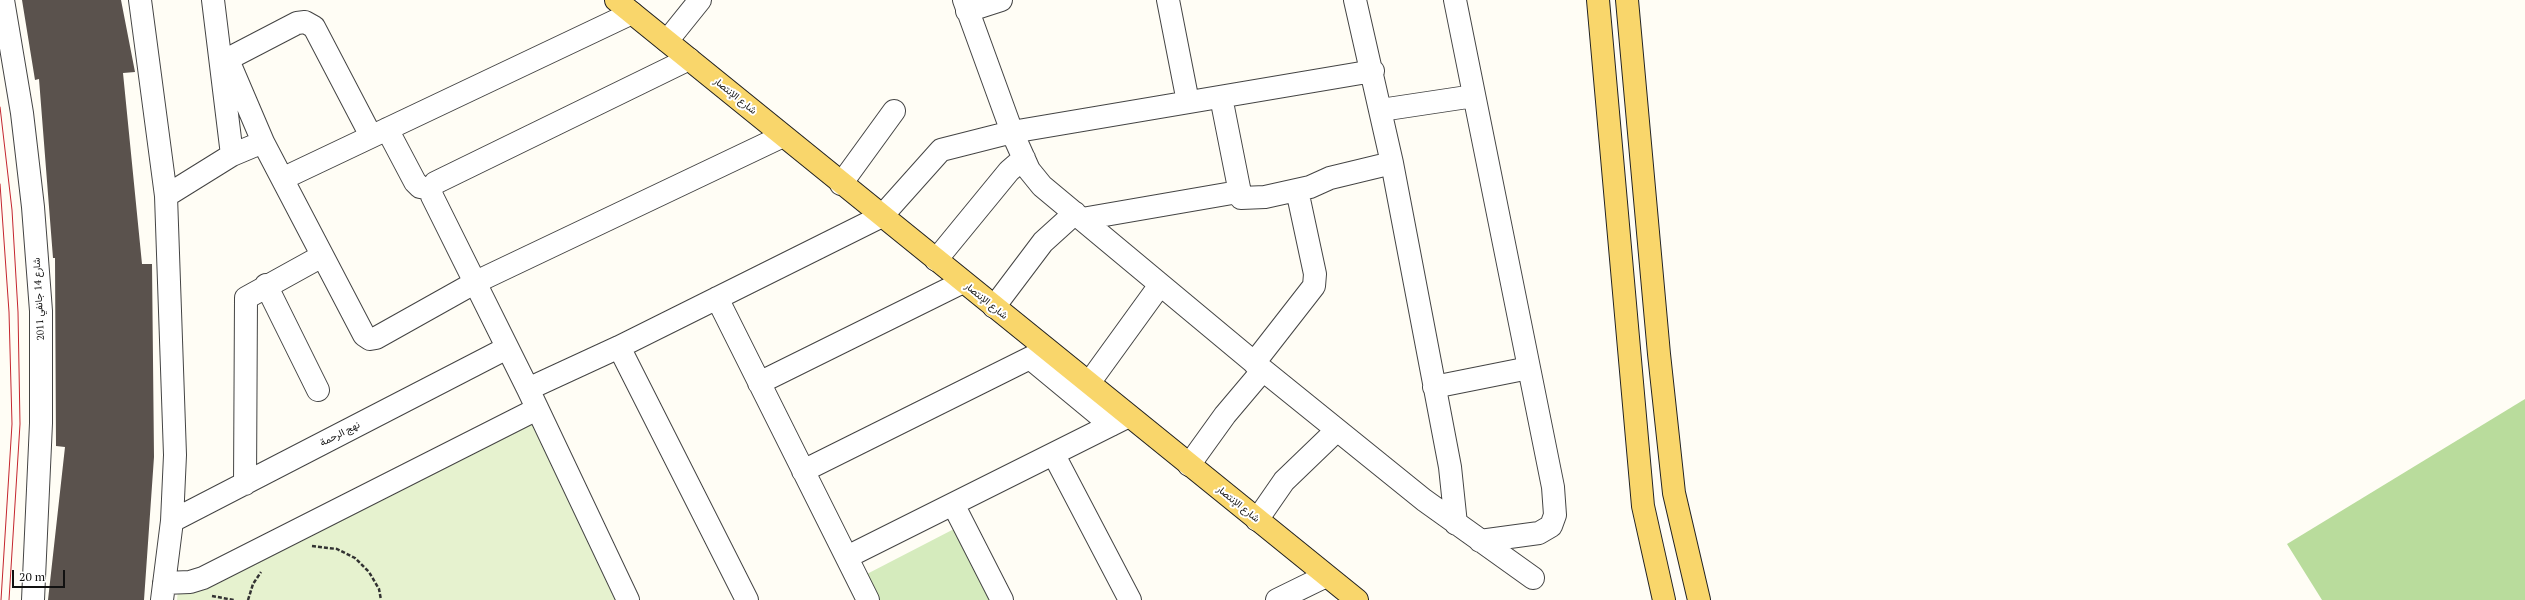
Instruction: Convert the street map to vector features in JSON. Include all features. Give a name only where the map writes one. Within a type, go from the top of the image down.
[{"type":"main road","points":[[1598,0],[1643,506],[1664,600]]},
{"type":"main road","points":[[1627,0],[1658,346],[1674,493],[1699,600]]},
{"type":"main road","name":"شارع الإنتصار","points":[[624,6],[841,184],[1089,383],[1120,421],[1189,465],[1356,600]]},
{"type":"street","name":"شارع 14 جانفي 2011","points":[[3,0],[22,113],[33,207],[41,311],[41,423],[33,600]]},
{"type":"street","points":[[140,0],[166,196],[175,455],[172,521],[163,591],[203,578],[537,409]]},
{"type":"street","points":[[213,0],[225,61],[232,156]]},
{"type":"street","points":[[667,41],[700,0]]},
{"type":"street","points":[[1001,0],[966,6],[1012,132],[1029,170],[1042,186],[1258,366],[1338,430],[1456,524],[1533,578]]},
{"type":"street","points":[[1168,0],[1188,102]]},
{"type":"street","points":[[1355,0],[1373,71],[1392,163],[1450,467],[1456,524]]},
{"type":"street","points":[[1455,0],[1553,487],[1555,515],[1551,526],[1539,532],[1480,541]]},
{"type":"street","points":[[284,178],[379,133],[624,6]]},
{"type":"street","points":[[225,61],[297,23],[310,24],[314,27],[379,133],[415,182],[420,187],[431,189]]},
{"type":"street","points":[[628,600],[528,389],[432,196],[431,189],[435,183],[689,58]]},
{"type":"street","points":[[225,61],[263,142],[284,178],[322,256],[364,335],[370,339],[376,338],[476,282],[783,136]]},
{"type":"street","points":[[528,389],[619,347],[882,216],[941,150],[1012,132],[1373,71]]},
{"type":"street","points":[[1381,110],[1474,96]]},
{"type":"street","points":[[1221,97],[1238,192],[1241,198],[1253,198],[1296,190],[1330,178],[1392,163]]},
{"type":"street","points":[[841,184],[894,111]]},
{"type":"street","points":[[166,196],[232,156],[263,142]]},
{"type":"street","points":[[936,260],[1009,171],[1024,158]]},
{"type":"street","points":[[1189,465],[1314,286],[1315,274],[1296,190]]},
{"type":"street","points":[[994,307],[1043,242],[1078,216],[1238,192]]},
{"type":"street","points":[[245,484],[244,306],[246,298],[266,285],[322,256]]},
{"type":"street","points":[[760,383],[963,282]]},
{"type":"street","points":[[1089,383],[1160,284]]},
{"type":"street","points":[[266,285],[318,390]]},
{"type":"street","points":[[717,298],[868,600]]},
{"type":"street","points":[[619,347],[747,600]]},
{"type":"street","name":"نهج الرحمة","points":[[172,521],[508,348]]},
{"type":"street","points":[[804,471],[1030,358],[1120,421],[847,557]]},
{"type":"street","points":[[1434,387],[1529,368]]},
{"type":"street","points":[[1257,520],[1284,481],[1338,430]]},
{"type":"street","points":[[1054,455],[1130,600]]},
{"type":"street","points":[[953,504],[1002,600]]},
{"type":"street","points":[[1277,600],[1326,576]]},
{"type":"path","points":[[305,547],[318,545],[337,549],[355,558],[369,572],[379,589],[381,600]]},
{"type":"path","points":[[248,600],[253,584],[264,567]]},
{"type":"path","points":[[211,596],[234,600]]},
{"type":"green space","points":[[2525,399],[2525,600],[2322,600],[2287,544]]},
{"type":"green space","points":[[533,418],[624,600],[177,600],[178,590]]},
{"type":"green space","points":[[954,529],[991,600],[878,600],[865,575]]},
{"type":"building","points":[[22,0],[121,0],[135,72],[123,73],[142,264],[152,264],[154,457],[144,600],[48,600],[65,447],[56,446],[55,258],[53,258],[39,79],[35,80]]},
{"type":"tram line","points":[[0,107],[12,210],[18,312],[20,424],[9,600]]},
{"type":"tram line","points":[[0,184],[9,312],[12,424],[1,600]]}]
